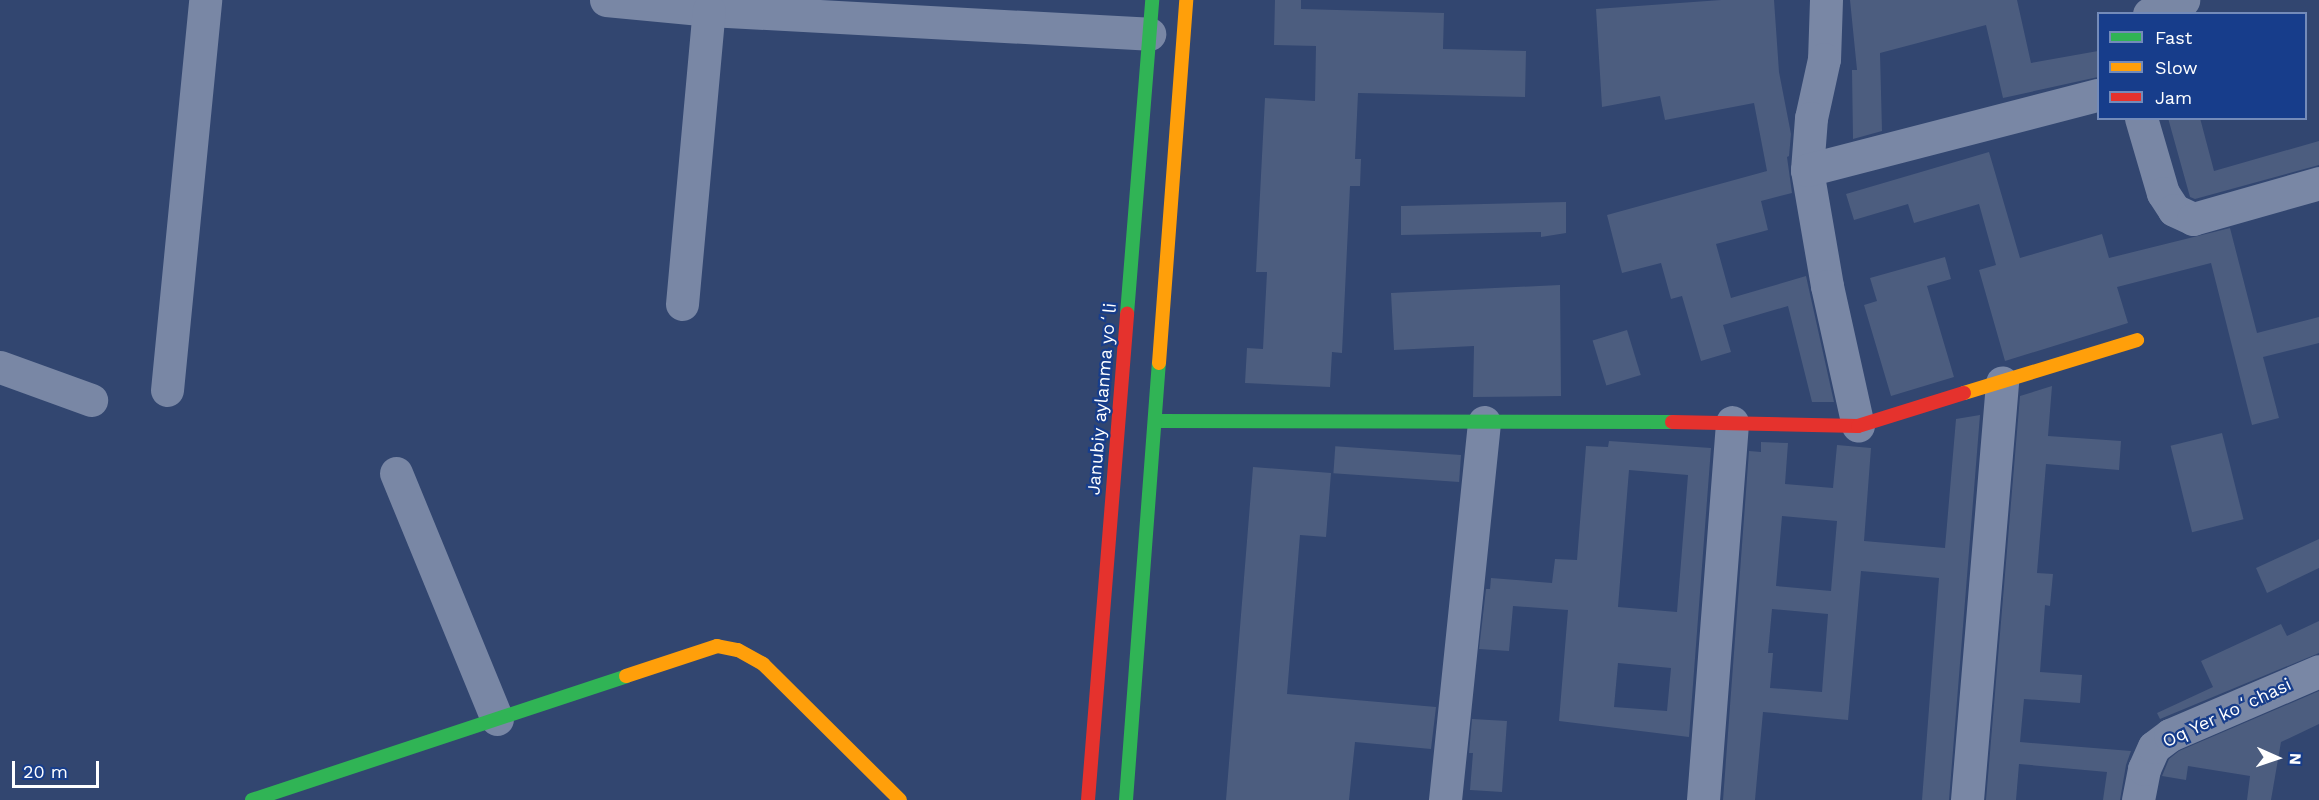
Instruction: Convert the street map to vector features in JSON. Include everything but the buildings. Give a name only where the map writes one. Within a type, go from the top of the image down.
[{"type":"main road","name":"Janubiy aylanma yoʻli","points":[[1088,800],[1152,0]]},
{"type":"main road","points":[[1126,800],[1186,0]]},
{"type":"main road","points":[[1156,421],[1732,422],[1858,426],[2137,340]]},
{"type":"main road","points":[[252,800],[717,646],[738,650],[763,664],[900,800]]},
{"type":"street","points":[[166,390],[205,0]]},
{"type":"street","points":[[606,0],[709,10],[1149,34]]},
{"type":"street","points":[[1826,0],[1824,59],[1811,118],[1807,170],[1827,286],[1858,426]]},
{"type":"street","points":[[2154,12],[2183,0]]},
{"type":"street","points":[[682,304],[709,10]]},
{"type":"street","points":[[1807,170],[2097,95]]},
{"type":"street","points":[[2142,120],[2163,193],[2174,210],[2193,219],[2319,183]]},
{"type":"street","points":[[0,367],[91,400]]},
{"type":"street","points":[[1967,800],[2002,382]]},
{"type":"street","points":[[1445,800],[1484,422]]},
{"type":"street","points":[[1703,800],[1732,422]]},
{"type":"street","points":[[396,473],[496,719]]},
{"type":"street","name":"Oq Yer koʻchasi","points":[[2138,800],[2144,769],[2154,747],[2162,741],[2319,671]]},
{"type":"traffic: fast","points":[[1127,314],[1152,0]]},
{"type":"traffic: fast","points":[[1126,800],[1159,363]]},
{"type":"traffic: fast","points":[[1156,421],[1672,422]]},
{"type":"traffic: fast","points":[[252,800],[626,676]]},
{"type":"traffic: slow","points":[[1159,363],[1186,0]]},
{"type":"traffic: slow","points":[[1964,393],[2137,340]]},
{"type":"traffic: slow","points":[[626,676],[717,646],[738,650],[763,664],[900,800]]},
{"type":"traffic: jam","points":[[1088,800],[1127,314]]},
{"type":"traffic: jam","points":[[1672,422],[1858,426],[1964,393]]}]
